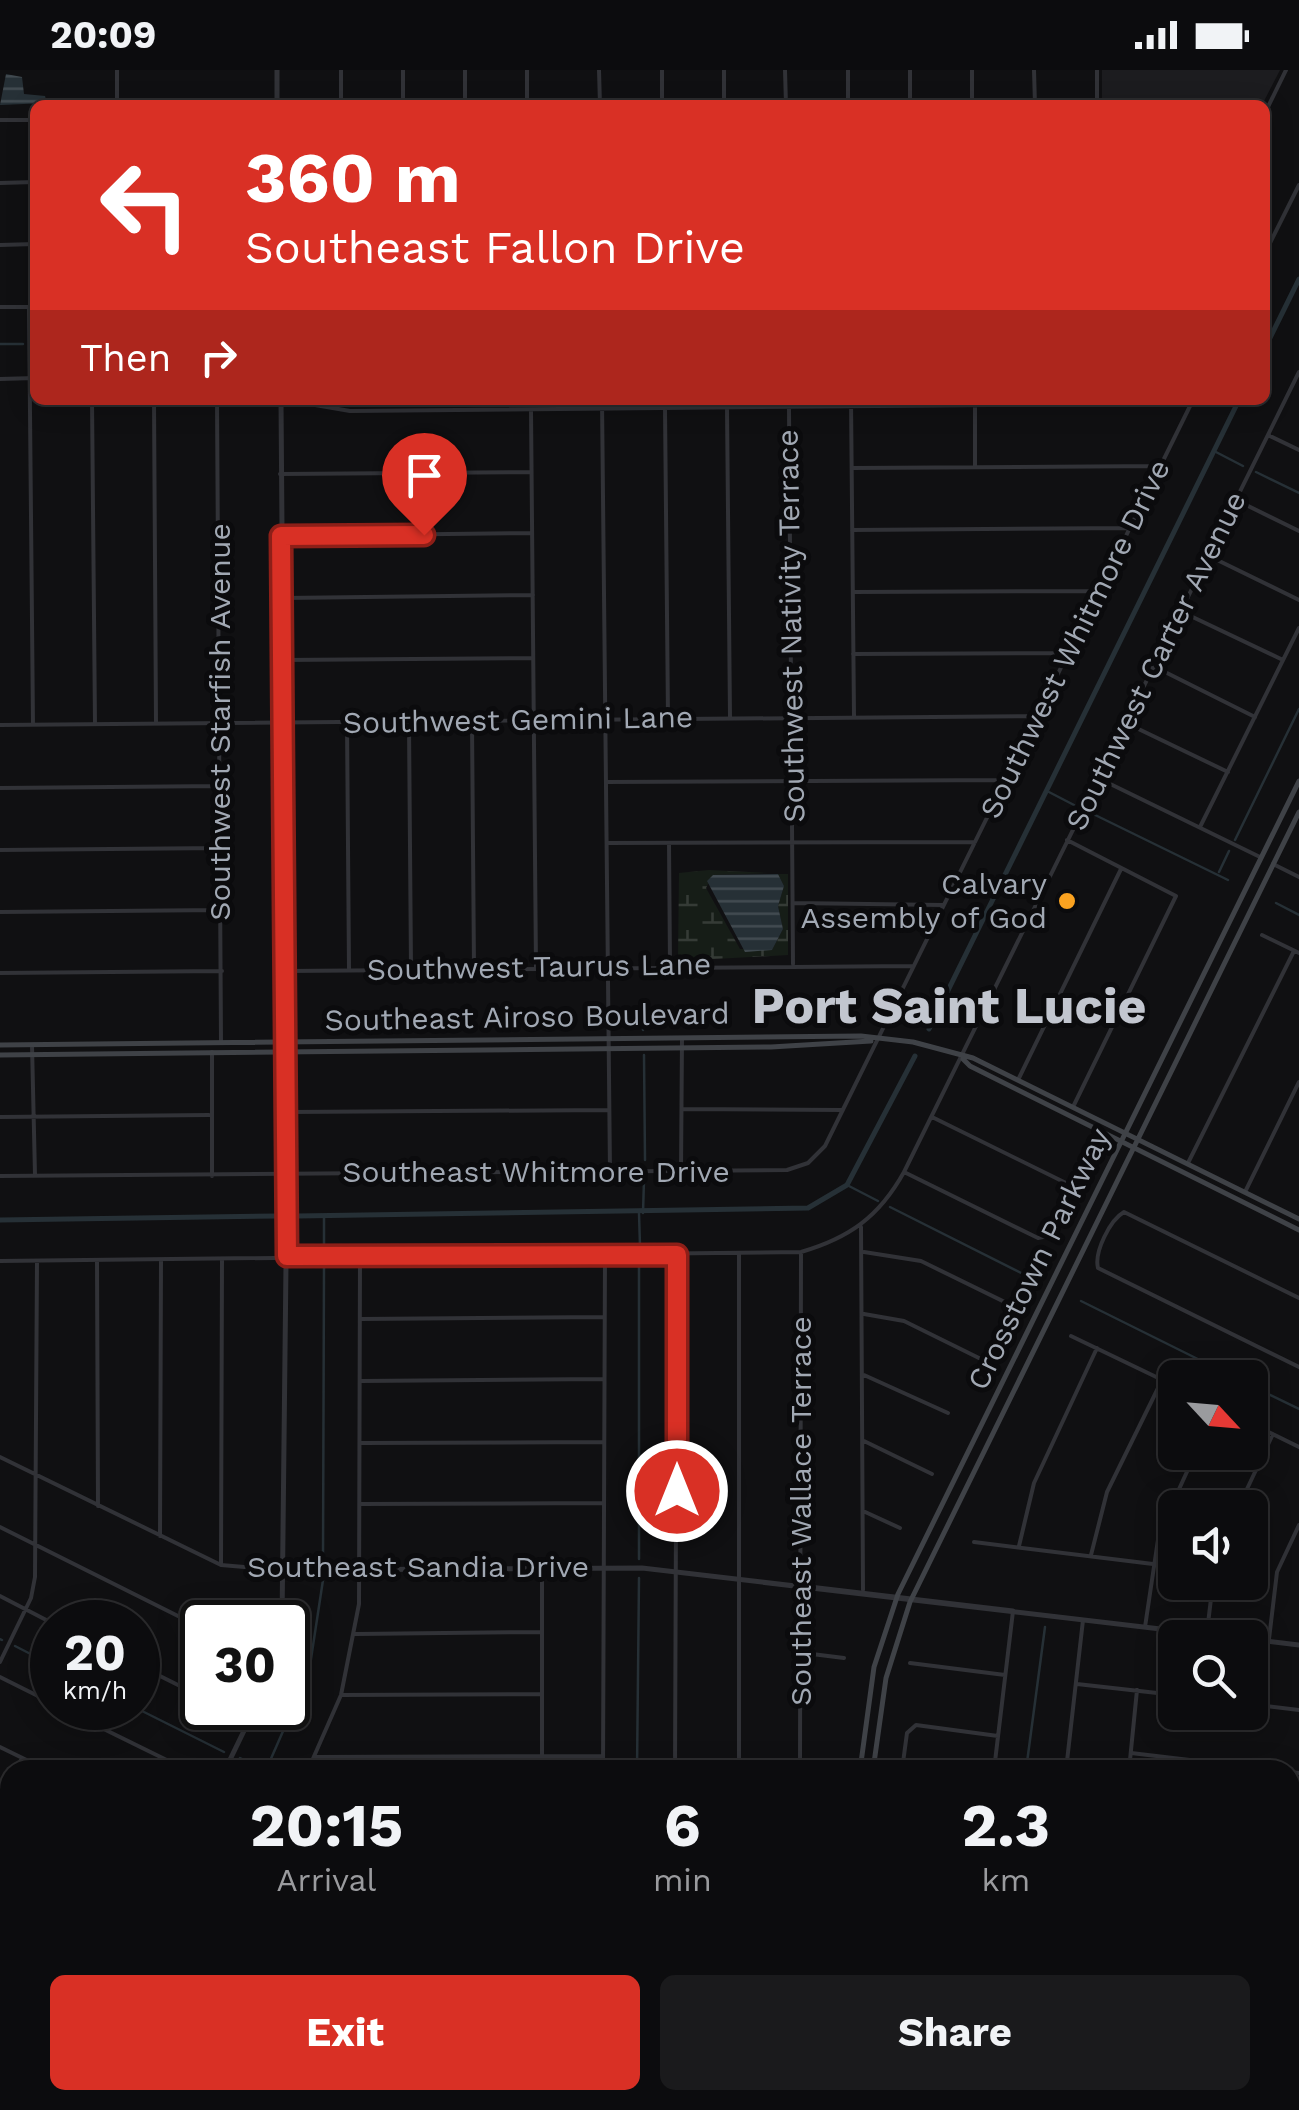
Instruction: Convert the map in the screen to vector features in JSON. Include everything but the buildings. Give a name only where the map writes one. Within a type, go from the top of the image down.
[{"type":"main road","name":"Crosstown Parkway","points":[[861,1760],[874,1667],[897,1597],[1299,781]]},
{"type":"main road","name":"Crosstown Parkway","points":[[875,1760],[889,1665],[911,1599],[1299,812]]},
{"type":"main road","name":"Southeast Airoso Boulevard","points":[[0,1045],[609,1037],[861,1036],[875,1040]]},
{"type":"main road","name":"Southeast Airoso Boulevard","points":[[0,1055],[682,1048],[875,1040],[932,1046],[972,1058],[1018,1080],[1244,1192],[1298,1225]]},
{"type":"main road","name":"Southeast Airoso Boulevard","points":[[962,1058],[970,1066],[1121,1142],[1298,1225]]},
{"type":"street","points":[[117,70],[117,100]]},
{"type":"street","points":[[277,70],[277,100]]},
{"type":"street","points":[[341,70],[342,100]]},
{"type":"street","points":[[403,70],[404,100]]},
{"type":"street","points":[[465,70],[465,100]]},
{"type":"street","points":[[527,70],[528,100]]},
{"type":"street","points":[[600,70],[600,100]]},
{"type":"street","points":[[662,70],[662,100]]},
{"type":"street","points":[[724,70],[724,100]]},
{"type":"street","points":[[786,70],[786,100]]},
{"type":"street","points":[[848,70],[848,100]]},
{"type":"street","points":[[910,70],[910,100]]},
{"type":"street","points":[[972,70],[972,100]]},
{"type":"street","points":[[1034,70],[1035,100]]},
{"type":"street","points":[[1096,70],[1097,100]]},
{"type":"street","points":[[1270,103],[1286,70]]},
{"type":"street","points":[[0,120],[30,120]]},
{"type":"street","points":[[0,182],[30,182]]},
{"type":"street","points":[[1270,243],[1299,184]]},
{"type":"street","points":[[0,244],[30,244]]},
{"type":"street","points":[[0,307],[30,307]]},
{"type":"street","name":"Southwest Carter Avenue","points":[[861,1228],[882,1207],[904,1172],[1299,372]]},
{"type":"street","points":[[0,379],[30,378]]},
{"type":"street","points":[[32,405],[34,724]]},
{"type":"street","points":[[92,405],[95,724]]},
{"type":"street","points":[[154,405],[156,723]]},
{"type":"street","name":"Southwest Starfish Avenue","points":[[217,405],[221,1043]]},
{"type":"street","points":[[284,405],[280,474],[287,1174],[284,1600]]},
{"type":"street","points":[[314,405],[350,411],[820,405]]},
{"type":"street","points":[[602,405],[610,1172]]},
{"type":"street","points":[[851,405],[854,716]]},
{"type":"street","points":[[975,405],[975,467]]},
{"type":"street","name":"Southwest Whitmore Drive","points":[[875,1040],[1191,405]]},
{"type":"street","name":"Southwest Nativity Terrace","points":[[789,407],[793,964]]},
{"type":"street","points":[[665,408],[668,718]]},
{"type":"street","points":[[727,408],[730,717]]},
{"type":"street","points":[[532,410],[536,968]]},
{"type":"street","points":[[1268,435],[1299,450]]},
{"type":"street","points":[[852,468],[1161,466]]},
{"type":"street","points":[[280,474],[531,472]]},
{"type":"street","points":[[1236,500],[1299,530]]},
{"type":"street","points":[[852,530],[1130,528]]},
{"type":"street","points":[[281,536],[532,534]]},
{"type":"street","points":[[1208,555],[1299,600]]},
{"type":"street","points":[[853,592],[1098,591]]},
{"type":"street","points":[[282,598],[533,596]]},
{"type":"street","points":[[1180,611],[1283,660]]},
{"type":"street","points":[[1200,828],[1299,628]]},
{"type":"street","points":[[853,654],[1068,653]]},
{"type":"street","points":[[283,660],[532,658]]},
{"type":"street","points":[[1153,666],[1255,717]]},
{"type":"street","name":"Southwest Gemini Lane","points":[[0,725],[1036,716]]},
{"type":"street","points":[[472,721],[474,968]]},
{"type":"street","points":[[347,722],[349,969]]},
{"type":"street","points":[[409,722],[411,969]]},
{"type":"street","points":[[1126,723],[1228,772]]},
{"type":"street","points":[[1098,778],[1261,857]]},
{"type":"street","points":[[606,782],[1006,780]]},
{"type":"street","points":[[0,788],[220,786]]},
{"type":"street","points":[[1067,840],[1176,896],[1073,1107]]},
{"type":"street","points":[[607,844],[975,842]]},
{"type":"street","points":[[669,843],[670,966]]},
{"type":"street","points":[[0,850],[220,848]]},
{"type":"street","points":[[1273,864],[1299,877]]},
{"type":"street","points":[[1018,1080],[1122,867]]},
{"type":"street","points":[[794,903],[943,905]]},
{"type":"street","points":[[0,912],[221,910]]},
{"type":"street","points":[[1188,1164],[1296,952],[1262,935]]},
{"type":"street","name":"Southwest Taurus Lane","points":[[286,970],[913,966]]},
{"type":"street","points":[[0,974],[222,971]]},
{"type":"street","points":[[681,1172],[682,1038]]},
{"type":"street","name":"Southeast Whitmore Drive","points":[[0,1176],[798,1168],[816,1157],[875,1040]]},
{"type":"street","points":[[32,1045],[35,1176]]},
{"type":"street","points":[[212,1052],[212,1176]]},
{"type":"street","points":[[1244,1192],[1299,1082]]},
{"type":"street","points":[[682,1109],[843,1110]]},
{"type":"street","points":[[286,1112],[609,1110]]},
{"type":"street","points":[[0,1117],[209,1114]]},
{"type":"street","points":[[904,1172],[1043,1239],[1070,1186],[931,1116]]},
{"type":"street","points":[[1299,1298],[1124,1212],[1117,1216],[1096,1257],[1098,1268],[1299,1366]]},
{"type":"street","points":[[0,1261],[801,1252],[861,1228],[863,1590]]},
{"type":"street","name":"Southeast Wallace Terrace","points":[[800,1760],[801,1252]]},
{"type":"street","points":[[864,1252],[921,1261],[1021,1310]]},
{"type":"street","points":[[738,1254],[739,1760]]},
{"type":"street","points":[[603,1760],[605,1255]]},
{"type":"street","points":[[676,1760],[677,1255]]},
{"type":"street","points":[[360,1258],[360,1570],[356,1634],[342,1695],[315,1758],[603,1756]]},
{"type":"street","points":[[97,1260],[98,1506]]},
{"type":"street","points":[[222,1260],[222,1566]]},
{"type":"street","points":[[160,1537],[161,1261]]},
{"type":"street","points":[[0,1662],[26,1610],[36,1577],[38,1262]]},
{"type":"street","points":[[864,1314],[904,1322],[987,1362]]},
{"type":"street","points":[[361,1319],[604,1317]]},
{"type":"street","points":[[1071,1336],[1158,1378]]},
{"type":"street","points":[[1019,1546],[1034,1483],[1097,1348]]},
{"type":"street","points":[[864,1376],[948,1413]]},
{"type":"street","points":[[360,1381],[604,1379]]},
{"type":"street","points":[[1090,1555],[1107,1492],[1158,1388]]},
{"type":"street","points":[[1268,1431],[1299,1447]]},
{"type":"street","points":[[1247,1490],[1274,1434]]},
{"type":"street","points":[[863,1441],[932,1474]]},
{"type":"street","points":[[361,1443],[604,1442]]},
{"type":"street","name":"Southeast Sandia Drive","points":[[0,1457],[222,1566],[286,1570],[604,1566],[677,1570],[1158,1628]]},
{"type":"street","points":[[1145,1627],[1159,1533],[1188,1470]]},
{"type":"street","points":[[360,1504],[604,1502]]},
{"type":"street","points":[[863,1511],[900,1528]]},
{"type":"street","points":[[1299,1525],[1277,1572],[1268,1641],[1299,1645]]},
{"type":"street","points":[[0,1527],[180,1617]]},
{"type":"street","points":[[974,1542],[1154,1564]]},
{"type":"street","points":[[542,1568],[542,1756]]},
{"type":"street","name":"Southeast Sandia Drive","points":[[800,1586],[863,1590],[897,1597]]},
{"type":"street","points":[[0,1596],[30,1612]]},
{"type":"street","points":[[995,1760],[1012,1611]]},
{"type":"street","points":[[1067,1760],[1083,1620]]},
{"type":"street","points":[[356,1634],[541,1632]]},
{"type":"street","points":[[802,1653],[844,1658]]},
{"type":"street","points":[[910,1663],[1005,1674]]},
{"type":"street","points":[[0,1677],[30,1692]]},
{"type":"street","points":[[1077,1684],[1158,1693]]},
{"type":"street","points":[[1130,1760],[1138,1690]]},
{"type":"street","points":[[342,1695],[541,1694]]},
{"type":"street","points":[[1268,1706],[1299,1710]]},
{"type":"street","points":[[904,1760],[911,1728],[998,1736]]},
{"type":"street","points":[[105,1730],[166,1760]]},
{"type":"street","points":[[230,1760],[244,1730]]},
{"type":"street","points":[[0,1746],[26,1760]]},
{"type":"street","points":[[1131,1753],[1190,1760]]},
{"type":"shaded area","points":[[1102,70],[1280,70],[1265,100],[1102,100]]},
{"type":"shaded area","points":[[6,74],[22,77],[24,94],[45,96],[46,100],[30,100],[30,104],[0,105]]},
{"type":"shaded area","points":[[778,874],[784,886],[778,906],[783,929],[772,950],[745,952],[707,881],[713,875]]},
{"type":"green space","points":[[679,873],[768,873],[713,875],[706,888],[740,949],[772,950],[783,929],[778,906],[784,886],[778,874],[788,874],[788,955],[678,961]]},
{"type":"waterway","points":[[1270,338],[1299,279]]},
{"type":"waterway","points":[[0,344],[23,344]]},
{"type":"waterway","points":[[929,1029],[1237,405]]},
{"type":"waterway","points":[[1214,451],[1243,466]]},
{"type":"waterway","points":[[1256,472],[1299,493]]},
{"type":"waterway","points":[[1235,840],[1299,709]]},
{"type":"waterway","points":[[1047,791],[1074,805]]},
{"type":"waterway","points":[[1089,812],[1228,880]]},
{"type":"waterway","points":[[1219,872],[1229,851]]},
{"type":"waterway","points":[[1276,903],[1299,915]]},
{"type":"waterway","points":[[643,1030],[644,1007]]},
{"type":"waterway","points":[[644,1055],[645,1160]]},
{"type":"waterway","points":[[297,1216],[808,1208],[847,1185],[915,1056]]},
{"type":"waterway","points":[[643,1213],[644,1180]]},
{"type":"waterway","points":[[847,1185],[878,1201]]},
{"type":"waterway","points":[[890,1207],[1033,1279]]},
{"type":"waterway","points":[[639,1213],[640,1246]]},
{"type":"waterway","points":[[0,1220],[277,1216]]},
{"type":"waterway","points":[[324,1217],[324,1247]]},
{"type":"waterway","points":[[323,1559],[324,1265]]},
{"type":"waterway","points":[[639,1266],[639,1559]]},
{"type":"waterway","points":[[1081,1301],[1200,1360]]},
{"type":"waterway","points":[[1268,1394],[1299,1409]]},
{"type":"waterway","points":[[637,1760],[639,1578]]},
{"type":"waterway","points":[[270,1760],[309,1672],[323,1580]]},
{"type":"waterway","points":[[1027,1760],[1045,1627]]},
{"type":"waterway","points":[[15,1646],[30,1654]]},
{"type":"waterway","points":[[160,1720],[224,1752]]},
{"type":"waterway","points":[[240,1758],[244,1760]]},
{"type":"place","name":"Calvary Assembly of God","points":[[1067,901]]},
{"type":"district","name":"Port Saint Lucie","points":[[949,1005]]},
{"type":"route","points":[[424,535],[281,536],[287,1256],[677,1255],[677,1491]]}]
